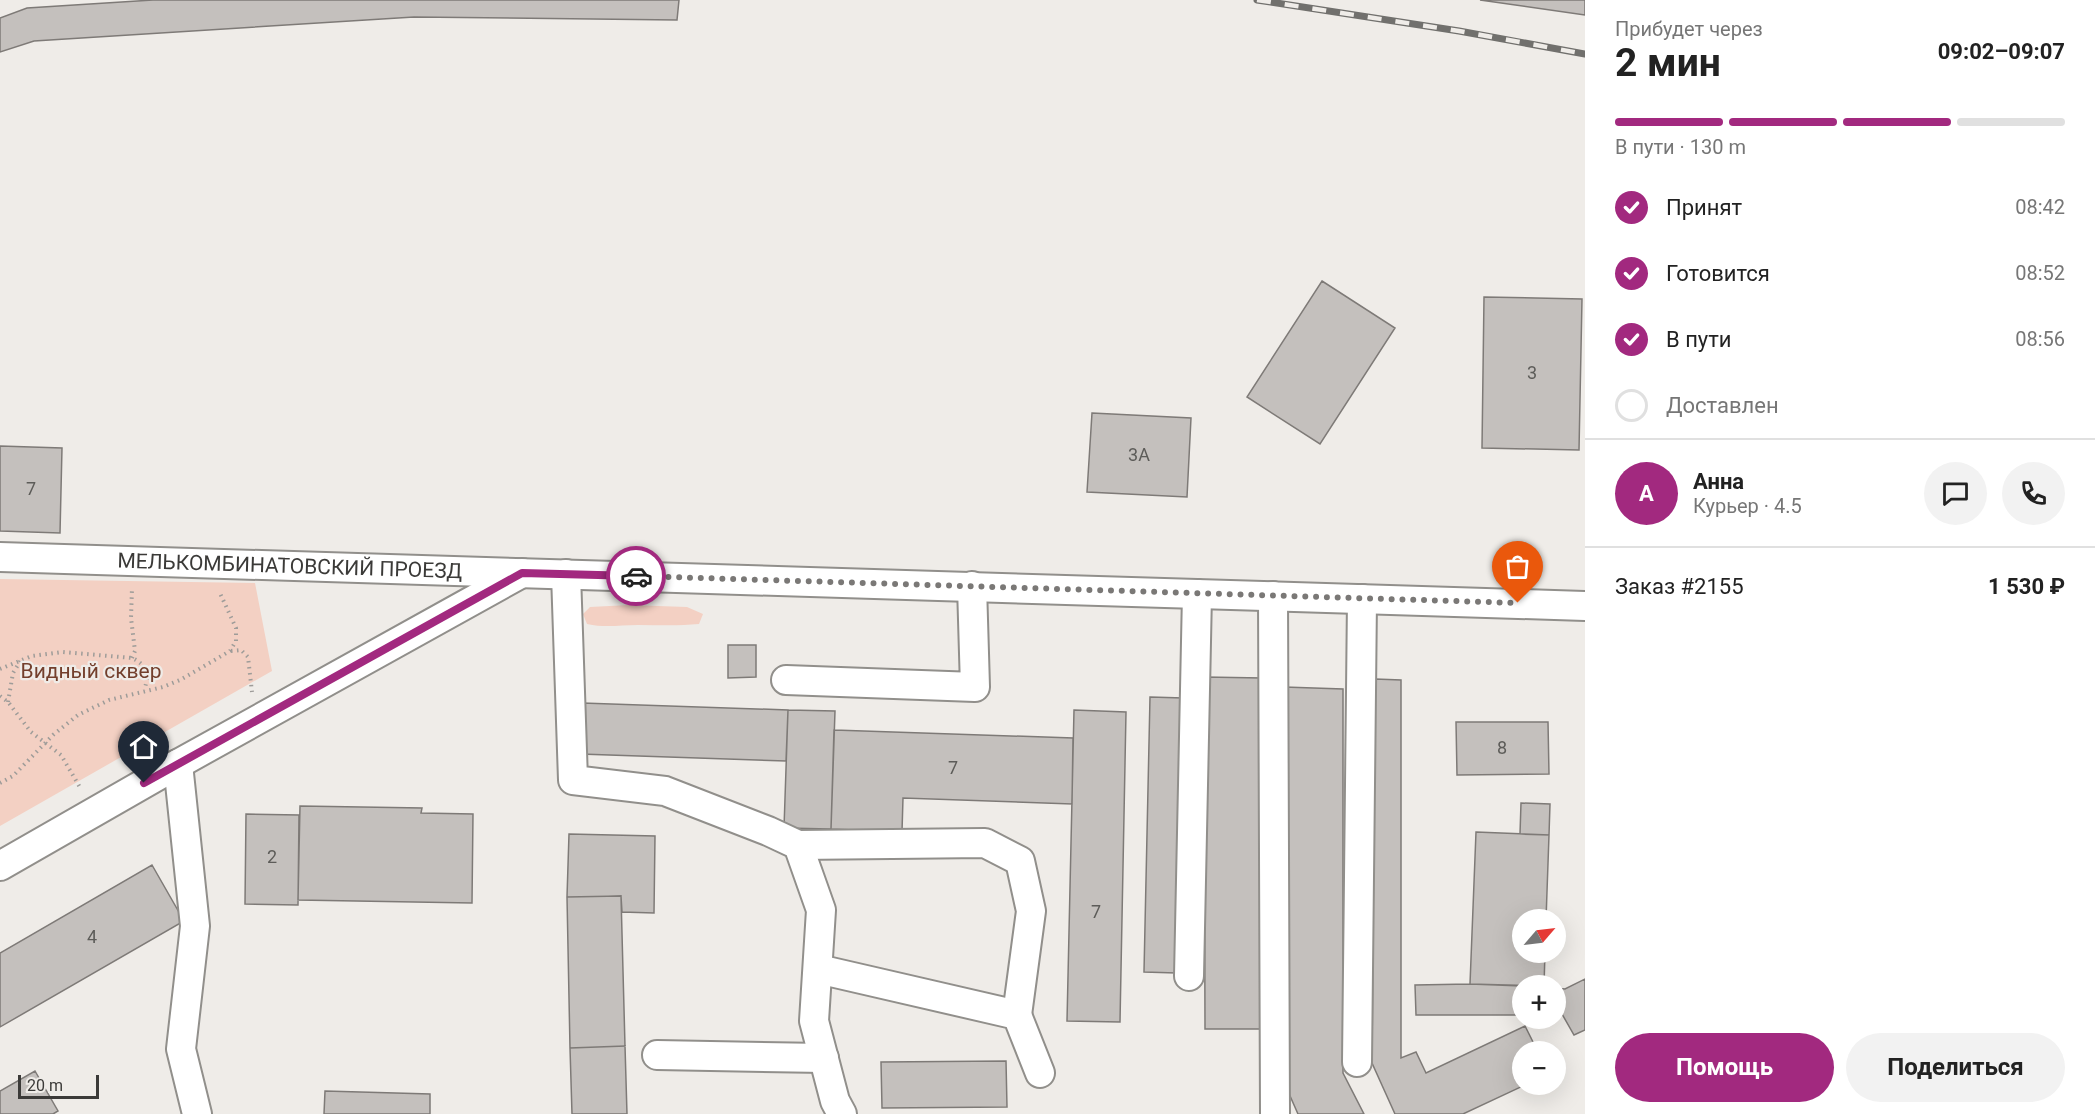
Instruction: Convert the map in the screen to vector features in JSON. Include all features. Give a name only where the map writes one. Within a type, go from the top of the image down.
[{"type":"street","name":"МЕЛЬКОМБИНАТОВСКИЙ ПРОЕЗД","points":[[0,557],[1585,606]]},
{"type":"street","points":[[0,866],[178,764],[522,573]]},
{"type":"street","points":[[566,574],[573,780],[666,790],[798,845],[985,843],[1020,861],[1031,911],[1017,1015],[1040,1073]]},
{"type":"street","points":[[786,680],[975,687],[972,586]]},
{"type":"street","points":[[1188,976],[1197,594]]},
{"type":"street","points":[[1272,596],[1275,1114]]},
{"type":"street","points":[[1357,1062],[1362,599]]},
{"type":"street","points":[[178,764],[195,926],[181,1049],[197,1114]]},
{"type":"street","points":[[798,845],[821,910],[814,1022],[835,1101],[842,1114]]},
{"type":"street","points":[[818,969],[1017,1015]]},
{"type":"street","points":[[657,1055],[824,1058]]},
{"type":"path","points":[[132,658],[135,651],[131,618],[135,561]]},
{"type":"path","points":[[205,563],[237,628],[236,640],[230,651]]},
{"type":"path","points":[[0,783],[13,776],[45,743],[78,715],[109,700],[163,687],[180,680],[230,651],[241,650],[248,657],[253,722]]},
{"type":"path","points":[[0,669],[32,656],[63,652],[132,658],[140,662],[147,671],[148,680],[144,690]]},
{"type":"path","points":[[8,702],[14,673],[21,660]]},
{"type":"path","points":[[0,696],[8,702],[31,732],[61,755],[94,812]]},
{"type":"green space","name":"Видный сквер","points":[[0,579],[255,583],[272,671],[0,826]]},
{"type":"green space","points":[[629,605],[687,607],[703,614],[699,624],[606,626],[587,624],[583,614],[590,607]]},
{"type":"building","points":[[153,0],[679,0],[677,20],[414,17],[34,41],[0,52],[0,18],[27,8]]},
{"type":"building","points":[[1480,0],[1585,0],[1585,15]]},
{"type":"building","points":[[1322,281],[1395,328],[1320,444],[1247,397]]},
{"type":"building","points":[[1484,297],[1582,299],[1579,450],[1482,448]]},
{"type":"building","points":[[1092,413],[1191,418],[1187,497],[1087,492]]},
{"type":"building","points":[[0,446],[62,448],[60,533],[0,531]]},
{"type":"building","points":[[728,645],[756,645],[756,677],[728,678]]},
{"type":"building","points":[[1204,677],[1262,678],[1262,1029],[1205,1029]]},
{"type":"building","points":[[1375,679],[1401,680],[1401,1058],[1416,1052],[1426,1073],[1519,1029],[1526,1029],[1532,1041],[1512,1041],[1512,1091],[1463,1114],[1395,1114],[1372,1063]]},
{"type":"building","points":[[1284,687],[1343,689],[1343,1073],[1364,1114],[1298,1114],[1287,1089]]},
{"type":"building","points":[[1150,697],[1183,698],[1176,973],[1144,972]]},
{"type":"building","points":[[582,703],[788,710],[786,761],[580,754]]},
{"type":"building","points":[[788,710],[835,711],[831,829],[784,828]]},
{"type":"building","points":[[1074,710],[1126,712],[1120,1022],[1067,1021]]},
{"type":"building","points":[[1456,722],[1548,722],[1549,774],[1457,775]]},
{"type":"building","points":[[834,730],[1073,738],[1072,804],[903,798],[902,832],[831,829]]},
{"type":"building","points":[[1521,803],[1550,804],[1549,835],[1520,834]]},
{"type":"building","points":[[300,806],[422,808],[421,813],[473,814],[472,903],[298,900]]},
{"type":"building","points":[[246,814],[299,815],[298,905],[245,904]]},
{"type":"building","points":[[1476,832],[1549,835],[1546,909],[1512,909],[1512,963],[1545,963],[1544,975],[1512,975],[1512,985],[1470,984]]},
{"type":"building","points":[[569,834],[655,836],[654,913],[622,912],[621,896],[567,897]]},
{"type":"building","points":[[152,865],[184,921],[0,1027],[0,953]]},
{"type":"building","points":[[621,896],[625,1046],[570,1048],[567,897]]},
{"type":"building","points":[[1585,979],[1585,1030],[1574,1035],[1566,1021],[1566,988]]},
{"type":"building","points":[[1415,985],[1512,986],[1512,1015],[1416,1015]]},
{"type":"building","points":[[625,1046],[627,1114],[572,1114],[570,1048]]},
{"type":"building","points":[[1006,1061],[1007,1107],[882,1108],[881,1062]]},
{"type":"building","points":[[35,1071],[58,1111],[53,1114],[0,1114],[0,1091]]},
{"type":"building","points":[[325,1091],[430,1094],[430,1114],[324,1114]]},
{"type":"railway","points":[[1257,0],[1459,31],[1585,54]]},
{"type":"way so far","points":[[636,576],[1518,603]]},
{"type":"route","points":[[144,783],[522,573],[636,576]]}]
